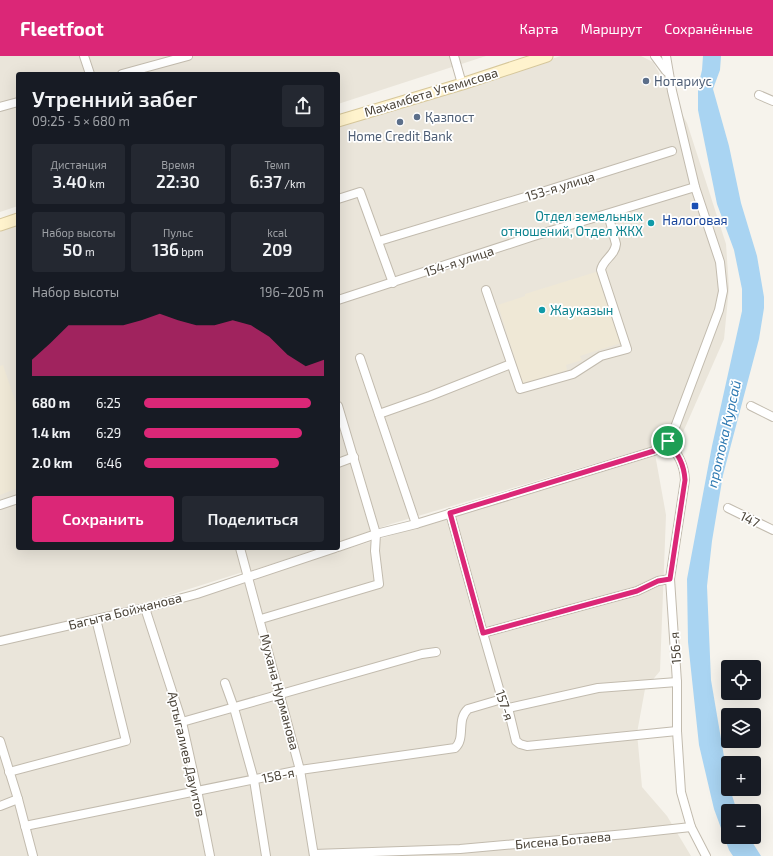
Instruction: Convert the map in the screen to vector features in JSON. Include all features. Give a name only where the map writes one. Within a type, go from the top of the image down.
[{"type":"street","points":[[84,56],[89,72]]},
{"type":"street","points":[[129,72],[188,56]]},
{"type":"street","points":[[454,56],[462,84]]},
{"type":"street","name":"Махамбета Утемисова","points":[[340,120],[462,84],[547,56]]},
{"type":"street","points":[[656,56],[668,75]]},
{"type":"street","points":[[340,546],[376,534],[416,524],[654,451],[668,441],[674,430],[720,310],[723,291],[720,262],[695,187],[668,75],[666,56]]},
{"type":"street","points":[[759,95],[773,101]]},
{"type":"street","points":[[0,107],[16,103]]},
{"type":"street","name":"153-я улица","points":[[378,241],[672,151]]},
{"type":"street","name":"154-я улица","points":[[340,299],[695,187]]},
{"type":"street","points":[[340,198],[360,192],[393,283]]},
{"type":"street","points":[[486,290],[520,389],[573,374],[601,356],[628,349],[601,270],[602,264],[614,253],[616,248],[608,214]]},
{"type":"street","points":[[0,225],[16,220]]},
{"type":"street","points":[[360,358],[416,524]]},
{"type":"street","points":[[379,414],[430,396],[511,364]]},
{"type":"street","points":[[751,406],[773,417]]},
{"type":"street","points":[[261,620],[379,584],[375,551],[376,534],[340,412]]},
{"type":"street","name":"156-я","points":[[668,441],[681,460],[685,469],[685,480],[670,579],[677,682],[677,731],[681,792],[691,827],[706,856]]},
{"type":"street","points":[[340,462],[354,457]]},
{"type":"street","points":[[0,505],[16,500]]},
{"type":"street","name":"147","points":[[728,508],[773,530]]},
{"type":"street","name":"157-я","points":[[450,513],[502,700],[508,708],[516,741],[527,746],[677,731]]},
{"type":"street","name":"Мухана Нурманова","points":[[241,550],[281,694],[300,770],[314,855]]},
{"type":"street","name":"Багыта Бойжанова","points":[[0,641],[144,608],[196,594],[329,550]]},
{"type":"street","points":[[483,633],[637,591],[658,581],[670,579]]},
{"type":"street","name":"Артыгалиев Дауитов","points":[[144,608],[182,722],[210,856]]},
{"type":"street","points":[[9,772],[126,741],[96,619]]},
{"type":"street","points":[[182,722],[422,654],[436,652]]},
{"type":"street","points":[[508,708],[598,688],[677,682]]},
{"type":"street","points":[[225,683],[234,708],[254,780],[266,856]]},
{"type":"street","name":"158-я","points":[[25,826],[300,770],[455,748],[460,742],[462,717],[464,713],[468,709],[502,700]]},
{"type":"street","points":[[0,741],[18,799],[33,856]]},
{"type":"street","points":[[0,806],[18,799]]},
{"type":"street","name":"Бисена Ботаева","points":[[314,855],[460,849],[691,827]]},
{"type":"shaded area","points":[[0,56],[486,56],[340,103],[340,72],[16,72],[16,207],[0,212]]},
{"type":"shaded area","points":[[561,56],[641,56],[653,62],[687,123],[726,244],[729,288],[724,339],[680,439],[391,524],[340,541],[340,123]]},
{"type":"shaded area","points":[[16,224],[16,550],[236,550],[243,572],[151,601],[0,636],[0,229]]},
{"type":"shaded area","points":[[599,271],[621,343],[580,356],[582,360],[566,365],[567,370],[523,384],[498,305],[525,296],[525,294]]},
{"type":"shaded area","points":[[3,365],[16,403],[16,489],[0,495],[0,366]]},
{"type":"shaded area","points":[[655,454],[666,515],[660,671],[645,689],[637,733],[642,787],[667,816],[691,856],[0,856],[0,643],[149,610]]},
{"type":"shaded area","points":[[245,550],[314,550],[251,571]]},
{"type":"water","name":"протока Курсай","points":[[703,56],[721,56],[720,70],[713,89],[729,146],[741,203],[757,256],[764,297],[764,308],[759,339],[723,475],[712,541],[707,586],[711,680],[721,739],[721,748],[723,748],[724,756],[721,756],[721,796],[732,796],[735,804],[721,804],[721,828],[714,809],[699,745],[688,642],[687,579],[712,446],[742,311],[742,289],[734,250],[717,204],[698,110],[698,87],[702,70]]},
{"type":"water","points":[[727,844],[753,844],[761,856],[733,856]]},
{"type":"place","name":"Нотариус","points":[[646,81]]},
{"type":"place","name":"Қазпост","points":[[417,117]]},
{"type":"place","name":"Home Credit Bank","points":[[400,122]]},
{"type":"place","name":"Налоговая","points":[[695,206]]},
{"type":"place","name":"Отдел земельных отношений, Отдел ЖКХ","points":[[651,223]]},
{"type":"place","name":"Жауказын","points":[[542,310]]},
{"type":"route","points":[[668,441],[681,460],[685,469],[685,480],[670,579],[658,581],[637,591],[483,633],[450,513],[654,451],[668,441]]}]
